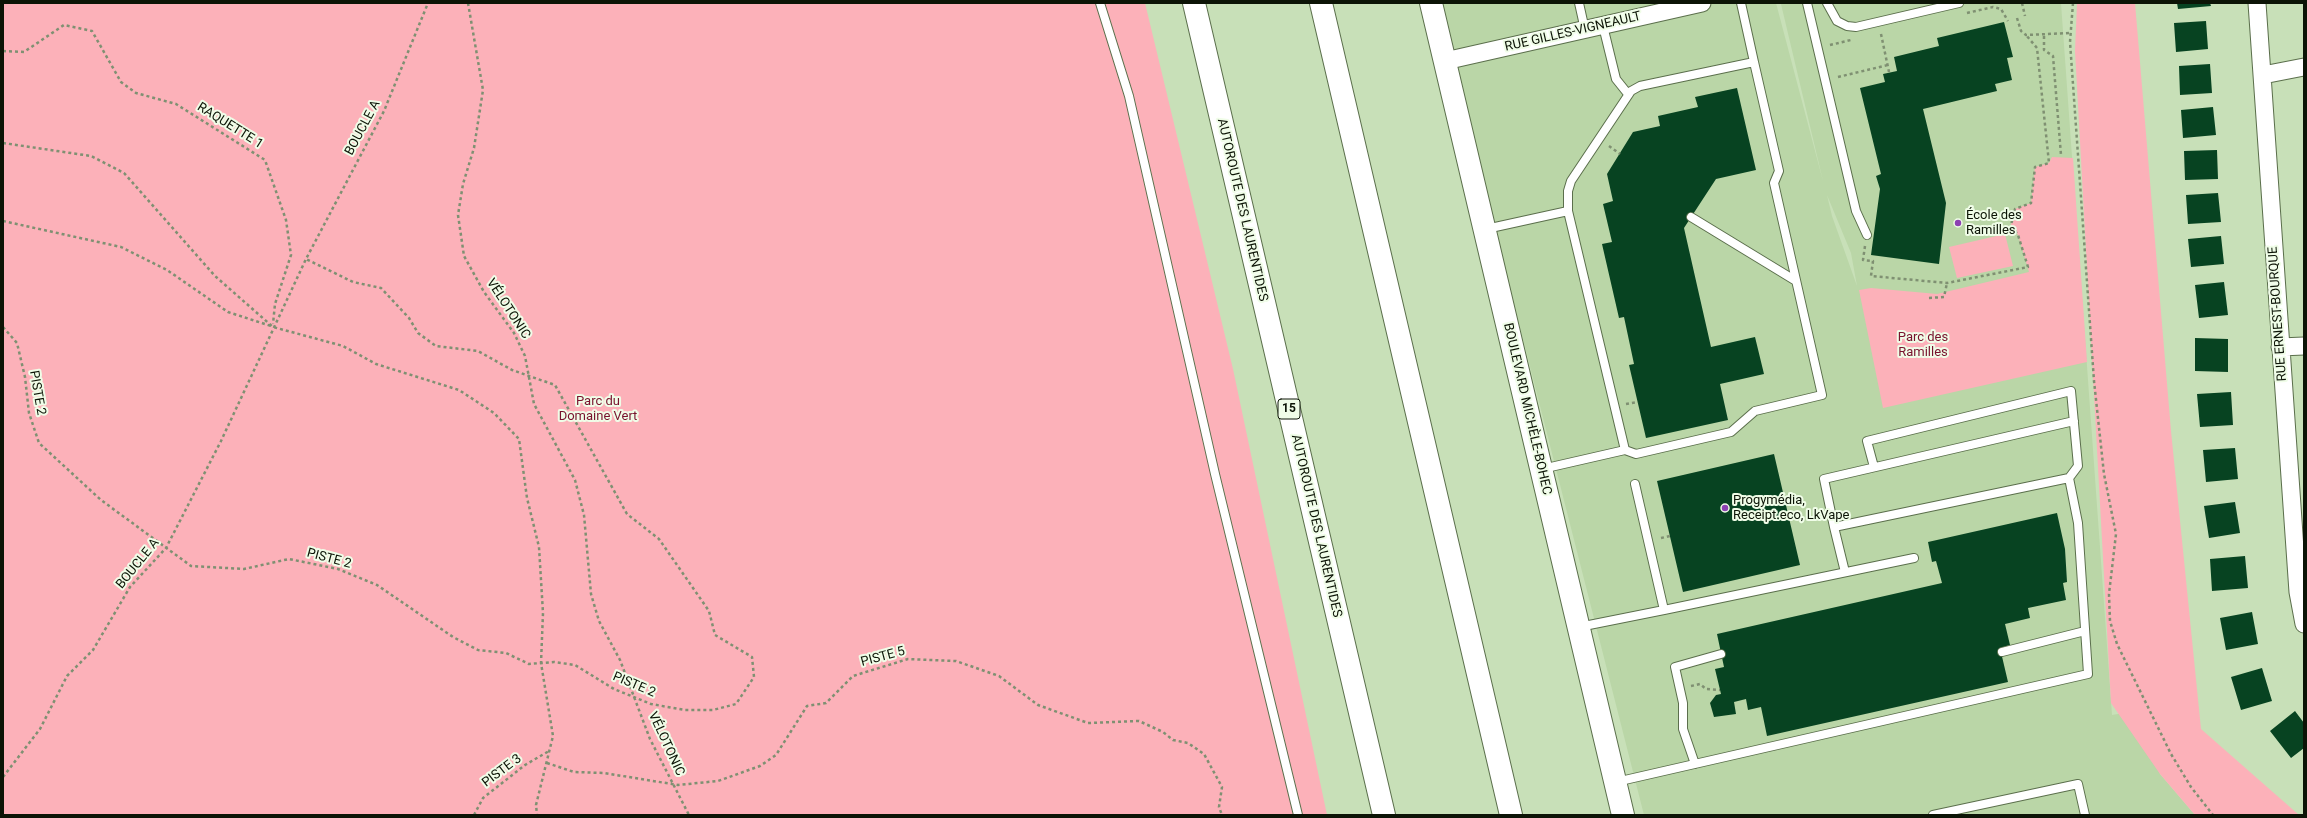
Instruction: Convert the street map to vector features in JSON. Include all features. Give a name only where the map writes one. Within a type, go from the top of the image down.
[{"type":"main road","name":"AUTOROUTE DES LAURENTIDES","points":[[1194,3],[1384,815]]},
{"type":"main road","points":[[1321,3],[1510,815]]},
{"type":"main road","name":"BOULEVARD MICHÈLE-BOHEC","points":[[1431,3],[1623,815]]},
{"type":"street","name":"RUE GILLES-VIGNEAULT","points":[[1445,61],[1698,3]]},
{"type":"street","name":"RUE ERNEST-BOURQUE","points":[[2257,3],[2298,592],[2304,624]]},
{"type":"street","points":[[2263,74],[2304,68]]},
{"type":"street","points":[[2280,347],[2304,346]]},
{"type":"lane","points":[[1100,3],[1130,103],[1215,474],[1298,815]]},
{"type":"lane","points":[[1579,3],[1585,30]]},
{"type":"lane","points":[[1541,469],[1625,450],[1636,454],[1731,432],[1755,411],[1822,395],[1774,183],[1779,171],[1741,3]]},
{"type":"lane","points":[[1807,3],[1856,211],[1868,235]]},
{"type":"lane","points":[[1827,3],[1837,21],[1847,26],[1856,26],[1959,3]]},
{"type":"lane","points":[[1603,26],[1614,75],[1620,86],[1628,94]]},
{"type":"lane","points":[[1625,450],[1568,211],[1568,191],[1571,181],[1628,94],[1640,86],[1754,62]]},
{"type":"lane","points":[[1485,230],[1568,211]]},
{"type":"lane","points":[[1691,217],[1796,281]]},
{"type":"lane","points":[[1834,527],[2069,478],[2078,466],[2071,391],[1867,441],[1874,467]]},
{"type":"lane","points":[[1845,572],[1824,479],[2074,421]]},
{"type":"lane","points":[[1615,782],[2088,674],[2078,523],[2069,478]]},
{"type":"lane","points":[[1635,484],[1664,610]]},
{"type":"lane","points":[[1578,627],[1914,558]]},
{"type":"lane","points":[[2002,652],[2085,631]]},
{"type":"lane","points":[[1695,764],[1683,729],[1683,703],[1675,667],[1721,654]]},
{"type":"lane","points":[[1933,815],[2078,784],[2085,815]]},
{"type":"path","name":"BOUCLE A","points":[[3,777],[40,729],[67,676],[93,650],[130,586],[166,548],[221,441],[306,259],[384,111],[428,3]]},
{"type":"path","name":"VÉLOTONIC","points":[[468,3],[483,90],[474,148],[463,184],[458,215],[464,256],[484,292],[514,333],[525,356],[534,404],[575,480],[584,515],[590,594],[599,621],[620,660],[650,739],[689,815]]},
{"type":"path","points":[[2022,3],[2025,16]]},
{"type":"path","points":[[2073,3],[2070,33],[2094,381],[2104,474],[2116,534],[2109,594],[2110,621],[2116,644],[2171,754],[2191,787],[2213,815]]},
{"type":"path","points":[[1862,256],[1863,260],[1874,261],[1872,276],[1947,284],[2028,267],[2016,232],[2011,225],[2015,209],[2031,203],[2035,167],[2049,163],[2037,48],[2021,31],[2017,18]]},
{"type":"path","name":"RAQUETTE 1","points":[[3,51],[24,52],[64,25],[92,31],[121,82],[136,93],[176,104],[265,160],[286,220],[290,255],[275,304],[273,327]]},
{"type":"path","points":[[1881,33],[1890,72]]},
{"type":"path","points":[[2026,35],[2044,36],[2070,33]]},
{"type":"path","points":[[2044,36],[2044,50]]},
{"type":"path","points":[[2037,53],[2044,50]]},
{"type":"path","points":[[2044,50],[2053,56],[2061,155]]},
{"type":"path","points":[[1849,75],[1888,65]]},
{"type":"path","points":[[3,144],[91,156],[124,172],[215,276],[273,327]]},
{"type":"path","points":[[1610,147],[1620,154]]},
{"type":"path","points":[[3,221],[121,247],[167,270],[228,312],[273,327],[343,346],[376,364],[459,390],[494,413],[519,440],[527,498],[539,547],[543,613],[541,663],[553,736],[536,805],[537,815]]},
{"type":"path","points":[[2005,234],[2016,232]]},
{"type":"path","name":"PISTE 2","points":[[3,327],[17,343],[25,377],[29,413],[39,443],[101,500],[190,566],[244,569],[289,559],[338,569],[376,585],[453,637],[478,650],[506,653],[529,664],[554,662],[575,665],[614,689],[651,704],[685,710],[713,710],[736,704],[754,677],[752,657],[715,635],[709,611],[659,539],[627,514],[555,385],[512,370],[478,351],[436,346],[418,333],[409,318],[382,288],[353,282],[306,259]]},
{"type":"path","points":[[1929,298],[1944,297],[1947,284]]},
{"type":"path","points":[[1626,404],[1638,402]]},
{"type":"path","points":[[1657,539],[1670,536]]},
{"type":"path","name":"PISTE 5","points":[[547,763],[574,772],[604,773],[674,784],[718,781],[760,766],[776,755],[807,706],[826,703],[853,676],[908,659],[956,661],[999,676],[1038,705],[1088,723],[1139,722],[1163,732],[1173,740],[1188,743],[1204,754],[1222,787],[1219,807],[1222,815]]},
{"type":"path","points":[[1700,684],[1706,689],[1720,690]]},
{"type":"path","name":"PISTE 3","points":[[474,815],[483,798],[525,765],[550,751]]},
{"type":"shaded area","points":[[1439,3],[1776,3],[1823,181],[1781,4],[2061,3],[2112,715],[2142,710],[2160,774],[2195,815],[1644,815],[1452,60]],"holes":[[[1827,195],[1851,253],[1857,286],[1832,216]]]},
{"type":"green space","name":"Parc du Domaine Vert","points":[[3,3],[1145,3],[1233,369],[1327,815],[3,815]]},
{"type":"green space","points":[[2077,3],[2135,3],[2171,431],[2201,729],[2299,815],[2195,815],[2160,774],[2111,703],[2075,51]]},
{"type":"green space","name":"Parc des Ramilles","points":[[2052,157],[2073,158],[2087,362],[1883,408],[1859,290],[1871,288],[1937,294],[2029,272],[2018,235],[2011,225],[2015,209],[2031,203],[2035,167],[2049,163]]},
{"type":"green space","points":[[2005,234],[2013,266],[1957,278],[1949,247]]},
{"type":"building","points":[[2177,3],[2210,3],[2211,6],[2178,9]]},
{"type":"building","points":[[2206,21],[2208,49],[2176,52],[2174,23]]},
{"type":"building","points":[[2004,22],[2013,57],[2007,58],[2012,80],[1995,84],[1997,91],[1923,109],[1946,203],[1939,264],[1871,255],[1880,189],[1876,176],[1881,174],[1860,88],[1885,82],[1883,74],[1897,71],[1894,57],[1939,46],[1937,38]]},
{"type":"building","points":[[2210,64],[2212,93],[2180,95],[2179,66]]},
{"type":"building","points":[[1737,88],[1756,170],[1716,179],[1684,228],[1711,347],[1755,337],[1764,374],[1720,384],[1728,420],[1646,438],[1629,365],[1634,364],[1624,317],[1619,318],[1602,244],[1612,242],[1603,204],[1613,201],[1607,174],[1633,132],[1660,126],[1658,116],[1698,107],[1695,97]]},
{"type":"building","points":[[2213,107],[2216,135],[2183,138],[2181,110]]},
{"type":"building","points":[[2217,150],[2218,179],[2185,180],[2184,151]]},
{"type":"building","points":[[2218,193],[2221,222],[2188,224],[2186,195]]},
{"type":"building","points":[[2221,236],[2224,264],[2191,267],[2188,239]]},
{"type":"building","points":[[2224,282],[2228,315],[2199,318],[2195,285]]},
{"type":"building","points":[[2195,338],[2228,339],[2228,372],[2195,371]]},
{"type":"building","points":[[2231,392],[2233,425],[2200,427],[2197,394]]},
{"type":"building","points":[[2235,448],[2238,479],[2206,482],[2203,450]]},
{"type":"building","name":"Progymédia, Receipt.eco, LkVape","points":[[1774,454],[1800,565],[1683,592],[1657,481]]},
{"type":"building","points":[[2235,502],[2240,533],[2209,538],[2204,506]]},
{"type":"building","points":[[2057,513],[2065,549],[2067,582],[2063,583],[2066,600],[2028,608],[2030,618],[2005,624],[2010,645],[2000,648],[2008,682],[1767,736],[1761,707],[1748,710],[1746,699],[1734,702],[1736,714],[1714,717],[1710,703],[1716,695],[1721,694],[1715,669],[1724,667],[1717,634],[1942,583],[1936,561],[1932,562],[1928,542]]},
{"type":"building","points":[[2245,556],[2248,588],[2212,591],[2210,559]]},
{"type":"building","points":[[2252,612],[2258,644],[2226,650],[2220,618]]},
{"type":"building","points":[[2262,668],[2272,701],[2241,710],[2231,677]]},
{"type":"building","points":[[2295,711],[2304,723],[2304,748],[2291,758],[2270,731]]},
{"type":"place","name":"École des Ramilles","points":[[1958,223]]},
{"type":"place","name":"Progymédia, Receipt.eco, LkVape","points":[[1725,508]]}]
